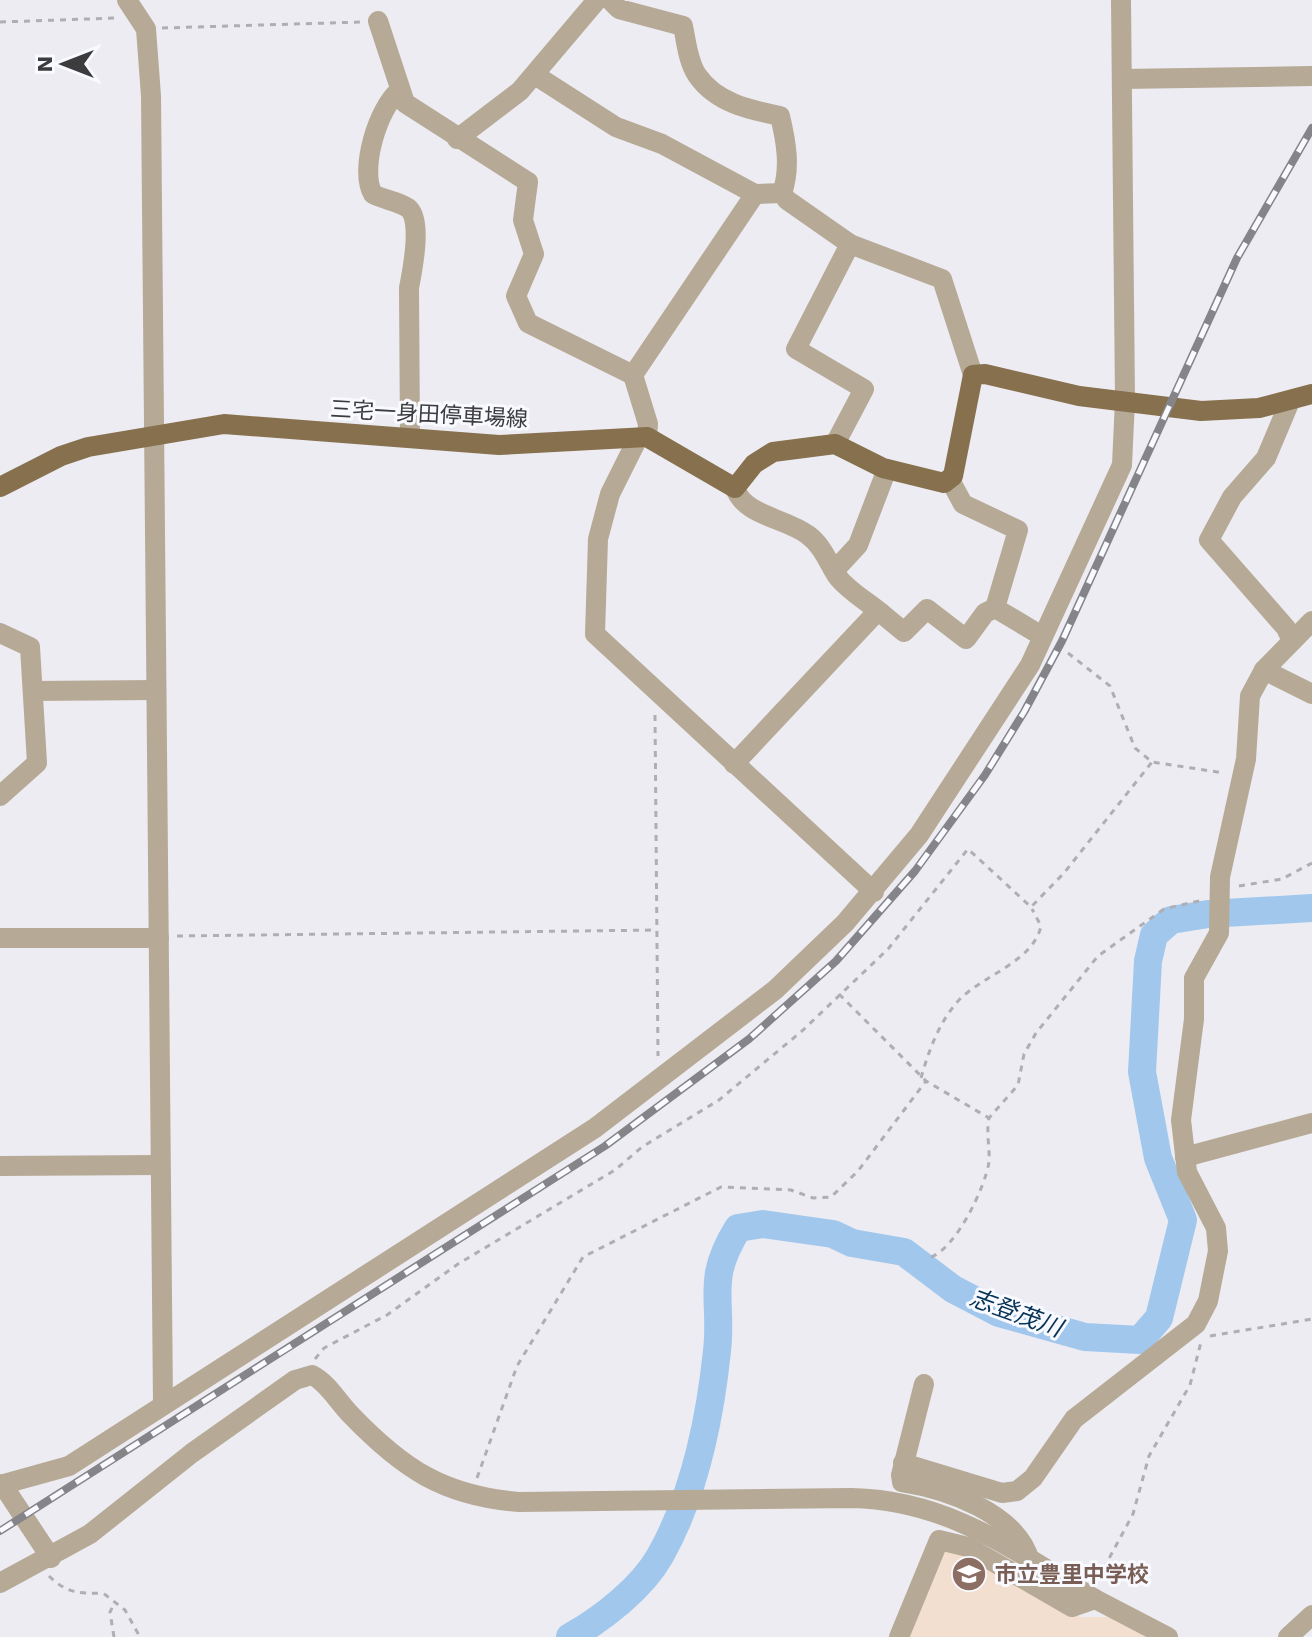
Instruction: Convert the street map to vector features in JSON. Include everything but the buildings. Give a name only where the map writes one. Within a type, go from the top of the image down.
[{"type":"main road","points":[[642,437],[735,488],[754,464],[773,452],[835,444],[887,469],[936,483],[950,480],[973,375],[985,374],[1079,396],[1201,411],[1240,410],[1312,394]]},
{"type":"main road","name":"三宅一身田停車場線","points":[[0,487],[61,456],[105,443],[224,424],[499,445],[642,437]]},
{"type":"street","points":[[457,139],[535,75],[597,0]]},
{"type":"street","points":[[610,0],[619,9],[683,26],[696,74],[706,84],[739,108],[780,116],[786,140],[787,180],[782,193]]},
{"type":"street","points":[[44,1562],[1,1485],[69,1466],[522,1176],[658,1080],[775,990],[874,892],[959,778],[1023,677],[1122,465],[1125,400],[1121,0]]},
{"type":"street","points":[[137,14],[151,96],[163,1405]]},
{"type":"street","points":[[378,21],[405,103],[528,182],[523,220],[534,254],[516,296],[528,323],[633,375],[648,424],[615,483],[598,539],[595,634],[874,892]]},
{"type":"street","points":[[535,75],[616,127],[662,144],[755,194],[782,193]]},
{"type":"street","points":[[1122,79],[1312,76]]},
{"type":"street","points":[[399,91],[376,125],[369,184],[373,194],[408,208],[414,218],[415,269],[409,288],[410,438]]},
{"type":"street","points":[[782,193],[787,200],[850,244],[942,279],[973,375]]},
{"type":"street","points":[[633,375],[755,194]]},
{"type":"street","points":[[835,444],[864,389],[796,349],[850,244]]},
{"type":"street","points":[[1290,401],[1266,458],[1232,497],[1209,540],[1286,628],[1292,641]]},
{"type":"street","points":[[835,570],[858,545],[887,469]]},
{"type":"street","points":[[735,488],[738,497],[748,506],[808,535],[835,570],[904,632],[927,609],[966,639],[985,613],[995,608],[1018,530],[963,504],[950,480]]},
{"type":"street","points":[[995,608],[1042,636]]},
{"type":"street","points":[[734,764],[874,615],[881,613]]},
{"type":"street","points":[[903,1463],[996,1491],[1017,1491],[1049,1460],[1074,1419],[1196,1324],[1213,1285],[1218,1241],[1212,1218],[1190,1180],[1185,1157],[1181,1099],[1194,1019],[1194,978],[1219,933],[1219,894],[1246,759],[1250,696],[1264,670],[1312,621]]},
{"type":"street","points":[[0,633],[30,647],[37,763],[0,796]]},
{"type":"street","points":[[1264,670],[1312,694]]},
{"type":"street","points":[[33,691],[156,690]]},
{"type":"street","points":[[0,938],[159,937]]},
{"type":"street","points":[[1185,1157],[1312,1123]]},
{"type":"street","points":[[0,1166],[160,1165]]},
{"type":"street","points":[[0,1583],[44,1562],[90,1534],[192,1453],[295,1380],[312,1375],[383,1448],[429,1480],[471,1496],[519,1502],[852,1498],[904,1502],[955,1518],[1168,1637]]},
{"type":"street","points":[[924,1384],[903,1463],[902,1482],[937,1490],[984,1511],[1019,1538],[1030,1561]]},
{"type":"street","points":[[899,1637],[939,1540],[968,1547],[1072,1607],[1092,1597]]},
{"type":"street","points":[[1288,1637],[1312,1615]]},
{"type":"path","points":[[0,22],[113,19],[137,14],[378,21]]},
{"type":"path","points":[[1068,653],[1110,686],[1135,748],[1152,762],[1226,773],[1233,771],[1244,753]]},
{"type":"path","points":[[655,691],[658,1080]]},
{"type":"path","points":[[1031,907],[1064,873],[1152,762]]},
{"type":"path","points":[[312,1375],[316,1354],[324,1348],[387,1315],[458,1264],[591,1185],[652,1140],[719,1100],[779,1051],[888,949],[968,849],[1031,907],[1041,926],[1034,942],[966,993],[952,1009],[931,1045],[921,1078]]},
{"type":"path","points":[[931,1257],[940,1254],[954,1240],[979,1192],[989,1161],[989,1118],[1018,1085],[1024,1054],[1036,1033],[1098,956],[1164,909],[1282,879],[1312,863]]},
{"type":"path","points":[[159,937],[657,930]]},
{"type":"path","points":[[839,994],[921,1078],[989,1118]]},
{"type":"path","points":[[471,1496],[517,1366],[583,1257],[721,1187],[791,1190],[813,1198],[831,1197],[858,1171],[926,1081]]},
{"type":"path","points":[[1092,1597],[1124,1535],[1149,1456],[1190,1385],[1203,1335],[1312,1319]]},
{"type":"path","points":[[44,1562],[59,1586],[77,1594],[103,1593],[115,1602],[125,1610],[140,1637]]},
{"type":"path","points":[[114,1637],[110,1612],[115,1602]]},
{"type":"shaded area","name":"市立豊里中学校","points":[[950,1547],[1080,1617],[1117,1617],[1155,1637],[905,1637],[939,1552]]},
{"type":"waterway","name":"志登茂川","points":[[570,1637],[608,1612],[643,1580],[672,1533],[699,1456],[717,1351],[718,1276],[738,1228],[763,1224],[833,1234],[852,1243],[904,1252],[953,1289],[999,1313],[1085,1337],[1140,1340],[1159,1318],[1183,1220],[1158,1158],[1142,1072],[1148,961],[1154,935],[1171,920],[1208,914],[1312,908]]},
{"type":"railway","points":[[0,1531],[605,1146],[749,1039],[836,961],[915,871],[985,775],[1024,712],[1062,641],[1237,258],[1312,128]]},
{"type":"place","name":"市立豊里中学校","points":[[969,1574]]}]
